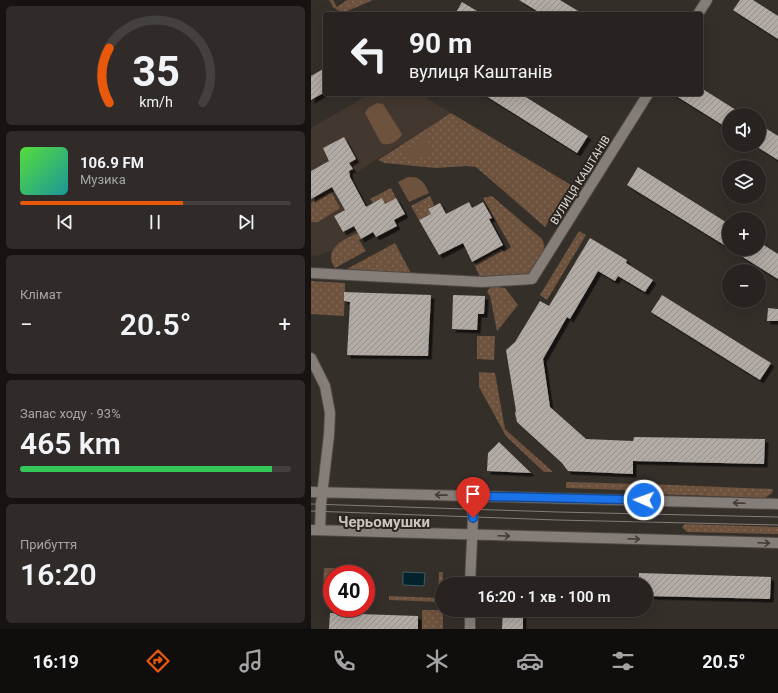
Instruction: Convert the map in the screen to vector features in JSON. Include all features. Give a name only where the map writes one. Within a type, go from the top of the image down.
[{"type":"street","points":[[699,12],[707,0]]},
{"type":"street","name":"ВУЛИЦЯ КАШТАНІВ","points":[[311,273],[482,282],[532,279],[647,96]]},
{"type":"street","points":[[311,358],[325,386],[329,413],[329,435],[323,493],[316,530],[778,543]]},
{"type":"street","points":[[311,492],[778,504]]},
{"type":"street","points":[[470,577],[473,518],[471,496]]},
{"type":"street","points":[[470,617],[470,629]]},
{"type":"shaded area","points":[[367,96],[423,96],[451,113],[347,178],[355,193],[358,192],[360,195],[342,205],[345,210],[334,217],[342,232],[354,226],[361,239],[317,256],[311,255],[311,128]]},
{"type":"green space","points":[[329,0],[333,0],[337,7],[347,0],[373,0],[345,12],[341,12],[334,8]]},
{"type":"green space","points":[[377,103],[383,104],[402,134],[401,137],[393,143],[381,143],[365,113],[368,108]]},
{"type":"green space","points":[[451,113],[571,185],[545,227],[476,167],[466,166],[436,168],[385,163],[378,160]]},
{"type":"green space","points":[[425,137],[433,150],[412,163],[404,150]]},
{"type":"green space","points":[[408,177],[421,180],[429,193],[409,202],[398,182]]},
{"type":"green space","points":[[391,188],[396,198],[385,204],[382,198],[373,203],[370,199]]},
{"type":"green space","points":[[331,192],[340,208],[318,222],[311,222],[311,203]]},
{"type":"green space","points":[[430,196],[434,205],[428,209],[431,214],[419,220],[411,206]]},
{"type":"green space","points":[[492,196],[542,239],[544,248],[541,258],[528,274],[480,277],[474,264],[501,249],[504,252],[511,247],[483,198]]},
{"type":"green space","points":[[579,231],[586,235],[547,300],[540,295]]},
{"type":"green space","points":[[358,233],[361,239],[359,240],[366,251],[335,268],[331,255],[333,250],[341,242]]},
{"type":"green space","points":[[395,243],[411,273],[347,269]]},
{"type":"green space","points":[[311,281],[345,283],[344,316],[311,314]]},
{"type":"green space","points":[[491,286],[505,288],[518,305],[497,331],[490,296],[487,292]]},
{"type":"green space","points":[[477,336],[495,336],[494,360],[477,359]]},
{"type":"green space","points":[[479,372],[495,373],[505,429],[553,472],[544,472],[506,436],[479,387]]},
{"type":"green space","points":[[566,482],[641,484],[636,493],[625,493],[625,490],[566,488]]},
{"type":"green space","points":[[648,484],[773,489],[772,493],[765,498],[655,494]]},
{"type":"green space","points":[[685,524],[778,527],[778,534],[687,532],[682,527]]},
{"type":"green space","points":[[439,572],[443,572],[443,577],[439,577]]},
{"type":"green space","points":[[389,596],[435,598],[435,602],[389,600]]},
{"type":"green space","points":[[422,610],[435,610],[435,617],[443,617],[443,629],[422,629]]},
{"type":"water","points":[[403,572],[425,573],[424,586],[403,585]]},
{"type":"building","points":[[519,0],[560,0],[580,12],[539,12]]},
{"type":"building","points":[[740,0],[753,0],[778,16],[778,39],[733,10]]},
{"type":"building","points":[[462,2],[479,12],[456,12]]},
{"type":"building","points":[[323,69],[323,93],[311,100],[311,76]]},
{"type":"building","points":[[703,89],[733,108],[722,108],[722,125],[676,96],[703,96]]},
{"type":"building","points":[[486,96],[524,96],[588,136],[577,153]]},
{"type":"building","points":[[766,128],[778,136],[778,160],[765,152]]},
{"type":"building","points":[[344,137],[356,159],[349,163],[353,169],[349,171],[350,177],[366,207],[382,198],[385,204],[396,198],[405,214],[394,220],[397,226],[376,237],[373,232],[361,239],[354,226],[343,232],[334,216],[345,210],[332,187],[311,199],[311,171],[329,161],[323,148]]},
{"type":"building","points":[[638,167],[722,220],[722,244],[627,185]]},
{"type":"building","points":[[469,202],[472,208],[483,202],[492,218],[489,219],[503,245],[472,262],[463,243],[439,255],[419,220],[431,214],[428,209],[440,203],[446,214]]},
{"type":"building","points":[[590,238],[627,260],[626,263],[653,280],[645,292],[618,276],[615,281],[598,271],[570,319],[567,317],[543,359],[550,407],[586,439],[633,441],[634,437],[765,439],[764,464],[633,461],[633,474],[568,471],[562,463],[517,422],[506,350],[515,342],[540,301],[549,306]]},
{"type":"building","points":[[766,246],[778,254],[778,279],[766,272],[766,264],[754,264],[741,256],[766,256]]},
{"type":"building","points":[[344,292],[431,295],[428,356],[347,355],[350,302],[344,301]]},
{"type":"building","points":[[453,295],[485,296],[484,314],[478,314],[477,330],[452,329]]},
{"type":"building","points":[[662,295],[771,363],[760,380],[651,312]]},
{"type":"building","points":[[768,308],[778,309],[778,321],[767,321]]},
{"type":"building","points":[[499,442],[531,473],[487,471],[488,453]]},
{"type":"building","points":[[639,573],[771,577],[770,599],[653,596],[653,577],[639,577]]},
{"type":"building","points":[[375,615],[418,616],[418,629],[329,629],[330,617],[375,617]]},
{"type":"building","points":[[503,617],[523,617],[523,629],[502,629]]},
{"type":"tram line","points":[[311,504],[778,517]]},
{"type":"tram line","points":[[311,511],[557,520],[778,525]]},
{"type":"district","name":"Черьомушки","points":[[384,522]]},
{"type":"route","points":[[473,518],[471,496],[644,500]]}]
